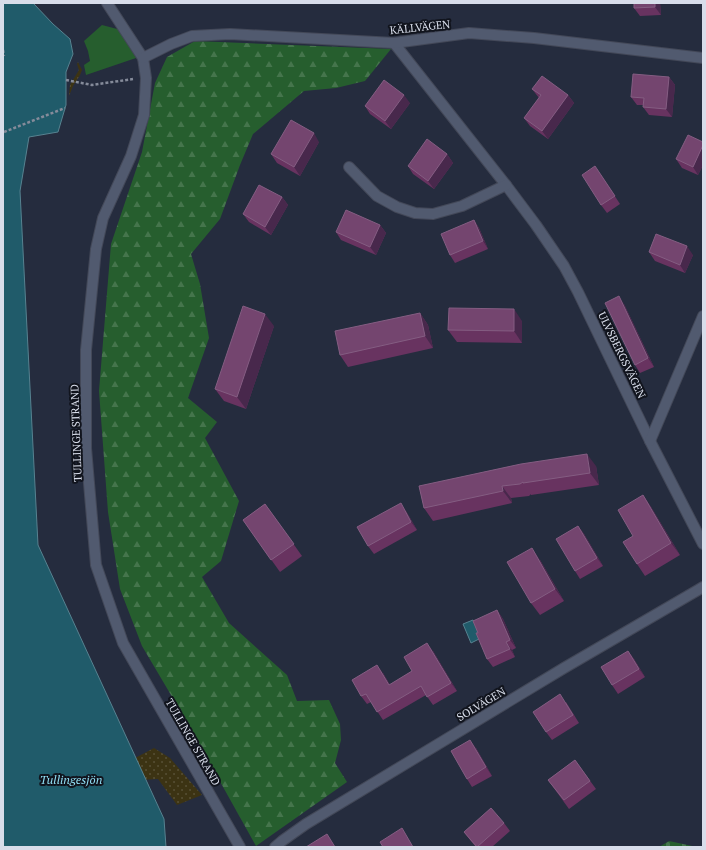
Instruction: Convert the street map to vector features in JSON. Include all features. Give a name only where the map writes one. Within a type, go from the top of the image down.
[{"type":"street","name":"TULLINGE STRAND","points":[[107,3],[143,58],[146,78],[144,115],[131,156],[103,218],[96,249],[86,350],[86,448],[96,565],[123,643],[240,847]]},
{"type":"street","name":"KÄLLVÄGEN","points":[[143,58],[171,44],[192,36],[230,34],[394,43],[470,33],[534,38],[703,58]]},
{"type":"street","name":"ULVSBERGSVÄGEN","points":[[394,43],[506,185],[564,266],[650,441],[703,544]]},
{"type":"street","points":[[349,168],[377,196],[397,207],[415,213],[433,214],[462,206],[506,185]]},
{"type":"street","points":[[650,441],[703,316]]},
{"type":"street","name":"SOLVÄGEN","points":[[275,847],[306,824],[564,668],[703,587]]},
{"type":"path","points":[[3,50],[4,56]]},
{"type":"path","points":[[66,80],[92,84],[146,78]]},
{"type":"path","points":[[4,132],[65,108]]},
{"type":"green space","points":[[102,25],[121,30],[136,52],[136,58],[86,75],[84,65],[90,61],[84,41]]},
{"type":"green space","points":[[195,41],[391,49],[365,81],[336,88],[304,91],[253,134],[220,219],[191,254],[200,284],[209,338],[188,398],[217,422],[205,438],[239,501],[221,561],[202,577],[229,623],[287,675],[297,701],[329,700],[340,724],[341,740],[335,763],[347,782],[256,846],[184,717],[142,646],[120,589],[108,512],[99,391],[111,244],[142,152],[155,83],[167,57]]},
{"type":"green space","points":[[669,841],[697,847],[659,847]]},
{"type":"sand","points":[[78,62],[82,70],[69,96],[70,85],[79,70],[77,64]]},
{"type":"sand","points":[[154,748],[170,758],[202,795],[177,805],[158,779],[124,781],[120,766]]},
{"type":"water","name":"Tullingesjön","points":[[3,3],[33,3],[70,39],[73,54],[66,72],[66,105],[58,132],[29,137],[20,191],[38,545],[164,819],[166,847],[3,847]]},
{"type":"water","points":[[473,620],[481,638],[471,643],[463,624]]},
{"type":"building","points":[[634,3],[655,3],[655,7],[634,8]]},
{"type":"building","points":[[633,74],[669,77],[666,109],[643,107],[644,98],[631,97]]},
{"type":"building","points":[[542,76],[568,95],[542,131],[524,118],[541,95],[532,89]]},
{"type":"building","points":[[384,80],[404,95],[385,121],[365,106]]},
{"type":"building","points":[[291,120],[314,133],[294,167],[271,154]]},
{"type":"building","points":[[688,135],[703,142],[693,167],[676,159]]},
{"type":"building","points":[[427,139],[447,154],[428,181],[408,166]]},
{"type":"building","points":[[595,166],[615,196],[601,205],[582,175]]},
{"type":"building","points":[[259,185],[282,197],[265,227],[243,214]]},
{"type":"building","points":[[346,210],[380,225],[370,247],[336,232]]},
{"type":"building","points":[[474,220],[483,241],[450,255],[441,234]]},
{"type":"building","points":[[656,234],[687,246],[680,265],[649,252]]},
{"type":"building","points":[[619,296],[648,358],[635,365],[605,303]]},
{"type":"building","points":[[243,306],[265,314],[237,397],[215,389]]},
{"type":"building","points":[[449,308],[514,309],[514,331],[448,330]]},
{"type":"building","points":[[420,313],[425,336],[340,355],[335,331]]},
{"type":"building","points":[[587,454],[590,473],[502,486],[503,491],[424,508],[419,486],[521,464]]},
{"type":"building","points":[[643,495],[671,543],[637,564],[623,542],[633,536],[618,510]]},
{"type":"building","points":[[401,503],[411,522],[368,546],[357,527]]},
{"type":"building","points":[[265,504],[294,544],[271,560],[243,520]]},
{"type":"building","points":[[578,526],[597,558],[575,571],[556,539]]},
{"type":"building","points":[[532,548],[555,589],[531,603],[507,562]]},
{"type":"building","points":[[497,610],[510,640],[506,642],[510,649],[487,659],[476,633],[478,633],[473,621]]},
{"type":"building","points":[[427,643],[451,683],[427,697],[421,686],[377,712],[366,694],[361,696],[352,680],[377,665],[389,685],[412,671],[404,657]]},
{"type":"building","points":[[628,651],[639,669],[612,685],[601,667]]},
{"type":"building","points":[[560,694],[573,715],[546,732],[533,712]]},
{"type":"building","points":[[470,740],[486,767],[467,779],[451,751]]},
{"type":"building","points":[[575,760],[590,781],[564,800],[548,780]]},
{"type":"building","points":[[491,808],[504,823],[477,847],[464,832]]},
{"type":"building","points":[[402,828],[413,847],[383,847],[380,842]]},
{"type":"building","points":[[327,834],[335,847],[306,847]]}]
